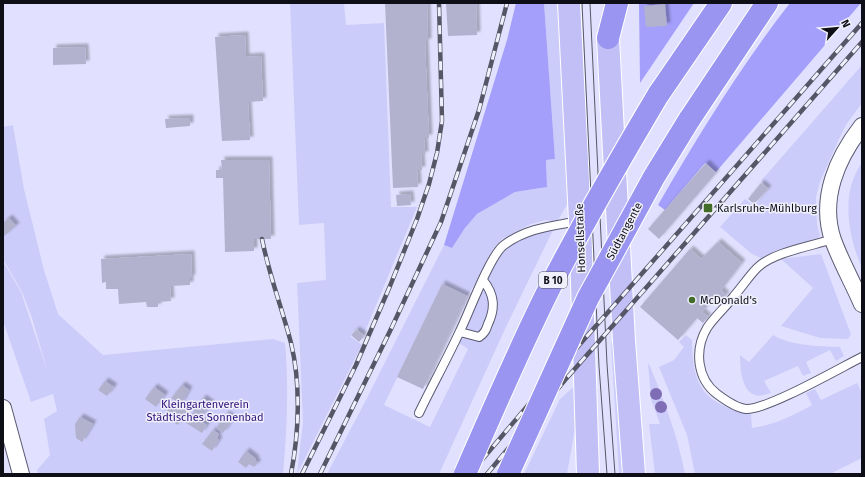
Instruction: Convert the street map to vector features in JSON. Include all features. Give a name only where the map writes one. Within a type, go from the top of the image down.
[{"type":"highway","points":[[608,38],[617,3]]},
{"type":"highway","name":"B 10","points":[[465,474],[495,404],[545,296],[585,221],[658,96],[721,3]]},
{"type":"highway","name":"Südtangente","points":[[508,474],[588,298],[628,224],[689,120],[768,3]]},
{"type":"main road","name":"Honsellstraße","points":[[570,3],[580,220],[588,474]]},
{"type":"main road","points":[[608,38],[624,341],[634,474]]},
{"type":"street","points":[[862,126],[849,143],[838,164],[830,186],[828,214],[833,239],[862,304]]},
{"type":"street","points":[[3,408],[21,474]]},
{"type":"lane","points":[[419,413],[460,332],[483,280],[503,246],[523,233],[542,226],[580,220]]},
{"type":"lane","points":[[833,239],[773,258],[758,267],[707,329],[699,352],[699,364],[707,384],[730,402],[746,409],[757,407],[773,401],[862,357]]},
{"type":"lane","points":[[460,332],[479,337],[484,333],[493,314],[494,304],[488,286],[483,280]]},
{"type":"green space","points":[[290,3],[344,3],[346,25],[384,23],[391,207],[417,207],[364,334],[357,328],[350,336],[362,345],[297,474],[303,422],[297,283],[326,280],[324,223],[299,225]]},
{"type":"green space","points":[[544,3],[560,3],[569,201],[557,222],[546,220],[531,224],[502,239],[493,249],[477,282],[467,296],[442,284],[384,405],[430,427],[468,349],[459,343],[461,334],[479,339],[495,315],[486,279],[499,256],[512,243],[529,235],[554,228],[505,329],[439,474],[327,474],[444,245],[452,248],[465,228],[477,214],[515,192],[547,187],[546,160],[555,159]]},
{"type":"green space","points":[[862,65],[862,103],[846,125],[838,141],[820,182],[816,197],[817,224],[820,236],[777,250],[761,258],[752,254],[720,227],[745,199],[754,206],[769,188],[761,181]]},
{"type":"green space","name":"Kleingartenverein Städtisches Sonnenbad","points":[[13,125],[24,189],[44,270],[58,314],[103,355],[273,339],[285,343],[287,408],[283,474],[38,474],[37,470],[50,455],[44,419],[57,411],[53,394],[31,402],[3,321],[3,261],[21,292],[48,373],[32,318],[22,292],[3,259],[3,127]]},
{"type":"green space","points":[[862,163],[862,268],[853,242],[848,214],[851,187],[855,175]]},
{"type":"green space","points":[[821,254],[851,334],[848,339],[820,338],[781,326],[813,288],[781,259]]},
{"type":"green space","points":[[484,283],[492,304],[483,331],[477,335],[462,331]]},
{"type":"green space","points":[[686,335],[692,340],[695,370],[698,381],[704,391],[712,399],[722,405],[751,414],[752,428],[783,420],[812,405],[806,393],[815,389],[821,400],[857,383],[862,393],[862,458],[830,474],[695,474],[687,435],[659,367],[674,360],[684,347],[679,342]]},
{"type":"green space","points":[[773,335],[780,339],[797,343],[814,346],[840,347],[844,356],[836,361],[830,350],[806,362],[811,373],[803,376],[798,366],[764,381],[771,393],[757,396],[750,393],[744,383],[741,371],[740,355],[749,362]]},
{"type":"green space","points":[[615,340],[624,474],[619,474],[611,343]]},
{"type":"green space","points":[[648,363],[679,446],[685,474],[655,474],[649,424],[660,424],[651,399]]},
{"type":"green space","points":[[577,384],[575,429],[567,474],[524,474],[560,399]]},
{"type":"shaded area","points":[[516,3],[544,3],[555,159],[546,160],[547,187],[515,192],[477,214],[465,228],[452,248],[444,245],[507,40]]},
{"type":"shaded area","points":[[639,3],[694,3],[640,83]]},
{"type":"shaded area","points":[[790,3],[861,3],[716,172],[705,163],[665,210],[658,205],[689,153],[737,76]]},
{"type":"building","points":[[385,3],[427,3],[428,42],[425,42],[429,138],[424,138],[425,155],[421,155],[422,170],[417,170],[418,187],[393,188]]},
{"type":"building","points":[[446,3],[476,3],[477,35],[448,36]]},
{"type":"building","points":[[665,4],[667,26],[646,27],[644,6]]},
{"type":"building","points":[[245,35],[246,57],[261,56],[263,101],[248,102],[250,140],[222,141],[215,37]]},
{"type":"building","points":[[85,47],[86,64],[53,65],[53,48]]},
{"type":"building","points":[[190,118],[190,126],[166,128],[165,119]]},
{"type":"building","points":[[221,160],[269,160],[271,239],[254,239],[254,251],[225,252],[223,178],[216,178],[216,170],[222,170]]},
{"type":"building","points":[[706,163],[716,173],[659,239],[648,229]]},
{"type":"building","points":[[761,183],[768,189],[754,204],[748,199]]},
{"type":"building","points":[[410,194],[411,205],[397,206],[396,195]]},
{"type":"building","points":[[9,218],[16,226],[3,237],[3,223]]},
{"type":"building","points":[[718,242],[742,263],[721,290],[726,295],[721,301],[716,297],[702,312],[708,317],[703,323],[697,318],[678,340],[640,307],[690,249],[701,259]]},
{"type":"building","points":[[191,254],[192,278],[190,278],[190,285],[170,286],[171,301],[158,302],[158,307],[147,307],[146,302],[119,304],[118,289],[106,289],[106,282],[102,283],[101,259]]},
{"type":"building","points":[[442,284],[467,296],[423,389],[397,377]]},
{"type":"building","points":[[356,330],[364,336],[359,342],[351,335]]},
{"type":"building","points":[[105,381],[114,387],[107,396],[98,390]]},
{"type":"building","points":[[182,385],[189,390],[181,404],[171,398]]},
{"type":"building","points":[[154,387],[165,395],[156,407],[145,399]]},
{"type":"building","points":[[203,398],[211,404],[201,417],[193,411]]},
{"type":"building","points":[[172,402],[187,411],[178,425],[164,416]]},
{"type":"building","points":[[226,414],[233,419],[223,433],[216,428]]},
{"type":"building","points":[[191,415],[207,425],[202,433],[186,423]]},
{"type":"building","points":[[80,417],[93,424],[82,442],[76,438],[75,424]]},
{"type":"building","points":[[213,430],[219,434],[217,438],[219,440],[212,451],[202,444]]},
{"type":"building","points":[[246,451],[256,459],[255,461],[258,463],[254,467],[249,464],[246,468],[238,462]]},
{"type":"tram line","points":[[582,3],[599,366],[607,474]]},
{"type":"tram line","points":[[590,3],[607,364],[615,474]]},
{"type":"railway","points":[[302,474],[356,365],[390,286],[417,219],[429,184],[437,153],[442,121],[439,3]]},
{"type":"railway","points":[[320,474],[391,329],[441,222],[479,110],[507,3]]},
{"type":"railway","points":[[470,474],[566,360],[862,23]]},
{"type":"railway","points":[[487,474],[565,380],[862,42]]},
{"type":"railway","points":[[262,239],[268,266],[291,343],[296,375],[298,408],[296,442],[291,474]]},
{"type":"place","name":"Karlsruhe-Mühlburg","points":[[708,208]]},
{"type":"place","name":"McDonald's","points":[[692,300]]}]
